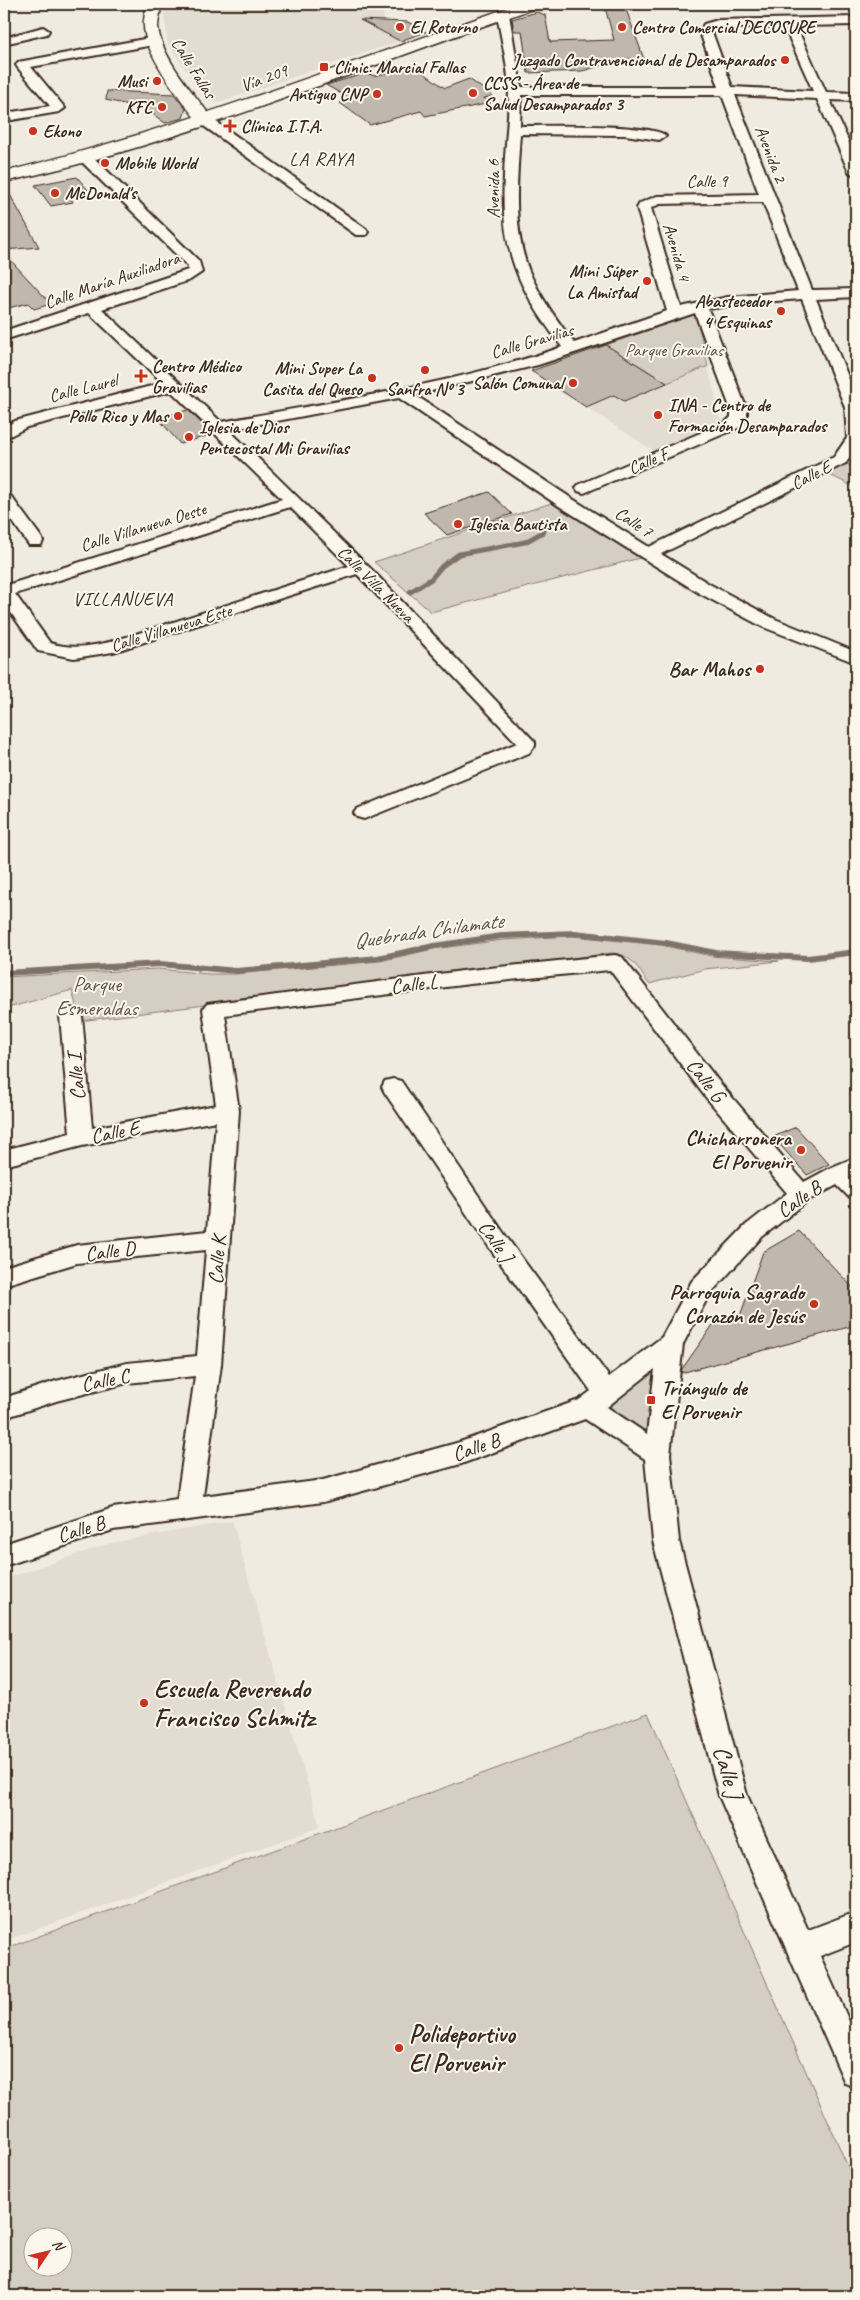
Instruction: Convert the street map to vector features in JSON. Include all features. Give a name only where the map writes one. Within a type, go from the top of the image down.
[{"type":"main road","name":"Calle Fallas","points":[[154,4],[151,28],[155,41],[175,78],[206,121]]},
{"type":"main road","name":"Vía 209","points":[[4,177],[86,158],[206,121],[533,4]]},
{"type":"street","name":"Avenida 6","points":[[503,14],[515,91],[511,160],[512,232],[524,277],[547,316],[572,350]]},
{"type":"street","points":[[856,21],[790,23],[856,172]]},
{"type":"street","name":"Avenida 2","points":[[790,23],[718,24],[708,27],[706,32],[726,91],[806,294]]},
{"type":"street","points":[[6,44],[43,31]]},
{"type":"street","points":[[12,116],[59,108],[22,65],[155,41]]},
{"type":"street","points":[[515,91],[726,91],[856,97]]},
{"type":"street","points":[[206,121],[360,232]]},
{"type":"street","points":[[513,130],[625,131],[659,136]]},
{"type":"street","name":"Calle María Auxiliadora","points":[[4,336],[185,278],[195,272],[194,264],[86,158]]},
{"type":"street","name":"Calle 9","points":[[648,203],[657,200],[768,198]]},
{"type":"street","name":"Avenida 4","points":[[648,203],[644,208],[675,313]]},
{"type":"street","name":"Calle Gravilias","points":[[217,427],[404,394],[511,368],[572,350],[675,313],[700,307],[753,298],[856,293]]},
{"type":"street","name":"Calle E","points":[[648,554],[840,460],[855,438],[853,407],[806,294]]},
{"type":"street","name":"Calle Villa Nueva","points":[[91,307],[175,385],[294,501],[441,649],[526,742],[526,746],[522,750],[364,812]]},
{"type":"street","name":"Calle F","points":[[584,488],[732,425],[739,418],[739,410],[700,307]]},
{"type":"street","name":"Calle Laurel","points":[[4,434],[21,424],[175,385]]},
{"type":"street","name":"Calle 7","points":[[404,394],[648,554],[705,589],[769,623],[856,658]]},
{"type":"street","points":[[4,498],[11,520],[35,541]]},
{"type":"street","name":"Calle Villanueva Oeste","points":[[4,592],[294,501]]},
{"type":"street","name":"Calle Villanueva Este","points":[[4,592],[44,647],[69,652],[82,652],[123,644],[360,568]]},
{"type":"street","name":"Calle L","points":[[214,1009],[470,977],[615,962]]},
{"type":"street","name":"Calle G","points":[[615,962],[712,1089],[801,1194]]},
{"type":"street","name":"Calle K","points":[[188,1510],[209,1365],[228,1111],[214,1009]]},
{"type":"street","name":"Calle I","points":[[71,1016],[82,1138]]},
{"type":"street","name":"Calle J","points":[[393,1087],[597,1400],[656,1454]]},
{"type":"street","name":"Calle E","points":[[4,1158],[82,1138],[228,1111]]},
{"type":"street","points":[[848,1169],[856,1190]]},
{"type":"street","name":"Calle B","points":[[4,1555],[113,1519],[323,1491],[461,1453],[597,1400],[671,1344],[700,1288],[754,1231],[801,1194],[848,1169]]},
{"type":"street","name":"Calle D","points":[[4,1276],[77,1254],[219,1239]]},
{"type":"street","name":"Calle J","points":[[671,1344],[656,1454],[666,1541],[733,1796],[856,2072]]},
{"type":"street","name":"Calle C","points":[[4,1408],[56,1391],[127,1373],[209,1365]]},
{"type":"street","points":[[801,1948],[856,1927]]},
{"type":"shaded area","points":[[165,4],[383,4],[384,32],[400,41],[226,100],[213,102],[207,99],[168,44],[164,14]]},
{"type":"shaded area","name":"INA - Centro de Formación Desamparados","points":[[708,366],[721,423],[657,453],[586,407],[614,395],[624,401]]},
{"type":"shaded area","name":"Escuela Reverendo Francisco Schmitz","points":[[232,1521],[320,1827],[4,1941],[4,1579],[111,1543]]},
{"type":"green space","name":"Parque Gravilias","points":[[696,314],[708,366],[667,383],[606,345]]},
{"type":"green space","points":[[846,464],[856,466],[856,488],[828,474]]},
{"type":"green space","points":[[551,503],[640,558],[431,612],[374,562]]},
{"type":"green space","name":"Parque Esmeraldas","points":[[572,936],[661,945],[711,956],[779,961],[705,969],[649,984],[630,959],[612,953],[80,1021],[72,990],[4,1009],[4,977],[158,969],[209,974],[235,974],[380,961],[433,949],[503,940]]},
{"type":"green space","points":[[660,1359],[649,1434],[605,1407]]},
{"type":"green space","name":"Polideportivo El Porvenir","points":[[648,1713],[856,2185],[856,2296],[4,2296],[4,1949]]},
{"type":"building","points":[[604,4],[624,4],[644,59],[625,59],[582,71],[528,73],[522,31],[514,31],[512,19],[537,12],[545,15],[550,42],[614,40]]},
{"type":"building","name":"El Rotorno","points":[[360,20],[408,22],[426,32],[400,41]]},
{"type":"building","name":"Antiguo CNP","points":[[414,66],[445,88],[469,79],[493,96],[484,98],[491,103],[425,116],[421,111],[370,125],[340,103],[352,100],[326,85],[367,73],[374,76]]},
{"type":"building","name":"KFC","points":[[107,91],[174,94],[186,109],[183,118],[165,123],[146,109],[106,100]]},
{"type":"building","name":"McDonald's","points":[[77,177],[88,190],[69,195],[73,202],[51,206],[35,185]]},
{"type":"building","points":[[4,184],[39,247],[4,250]]},
{"type":"building","points":[[4,253],[51,304],[34,309],[28,303],[4,309]]},
{"type":"building","points":[[606,345],[667,383],[624,401],[614,395],[586,407],[531,371]]},
{"type":"building","points":[[188,410],[213,434],[180,444],[158,418]]},
{"type":"building","name":"Iglesia Bautista","points":[[489,492],[512,514],[447,535],[424,513]]},
{"type":"building","name":"Chicharronera El Porvenir","points":[[796,1127],[829,1164],[807,1175],[773,1137]]},
{"type":"building","name":"Parroquia Sagrado Corazón de Jesús","points":[[799,1231],[856,1291],[856,1325],[681,1373],[715,1322],[740,1316],[763,1252]]},
{"type":"waterway","points":[[410,592],[431,579],[442,566],[459,554],[525,542],[543,532],[543,522]]},
{"type":"waterway","name":"Quebrada Chilamate","points":[[4,973],[160,964],[237,971],[378,958],[434,946],[502,936],[575,933],[666,943],[716,953],[808,958],[856,952]]},
{"type":"place","name":"El Rotorno","points":[[400,27]]},
{"type":"place","name":"Centro Comercial DECOSURE","points":[[622,27]]},
{"type":"place","name":"Juzgado Contravencional de Desamparados","points":[[785,60]]},
{"type":"place","name":"Clinic. Marcial Fallas","points":[[324,67]]},
{"type":"place","name":"Musi","points":[[157,81]]},
{"type":"place","name":"CCSS - Área de Salud Desamparados 3","points":[[473,93]]},
{"type":"place","name":"Antiguo CNP","points":[[377,94]]},
{"type":"place","name":"KFC","points":[[162,107]]},
{"type":"place","name":"Clínica I.T.A.","points":[[230,126]]},
{"type":"place","name":"Ekono","points":[[33,131]]},
{"type":"place","name":"Mobile World","points":[[105,163]]},
{"type":"place","name":"McDonald's","points":[[55,193]]},
{"type":"place","name":"Mini Súper La Amistad","points":[[647,281]]},
{"type":"place","name":"Abastecedor 4 Esquinas","points":[[781,311]]},
{"type":"place","name":"Sanfra Nº 3","points":[[425,370]]},
{"type":"place","name":"Centro Médico Gravilias","points":[[141,376]]},
{"type":"place","name":"Mini Super La Casita del Queso","points":[[372,378]]},
{"type":"place","name":"Salón Comunal","points":[[573,383]]},
{"type":"place","name":"INA - Centro de Formación Desamparados","points":[[658,415]]},
{"type":"place","name":"Pollo Rico y Mas","points":[[178,416]]},
{"type":"place","name":"Iglesia de Dios Pentecostal Mi Gravilias","points":[[189,437]]},
{"type":"place","name":"Iglesia Bautista","points":[[458,524]]},
{"type":"place","name":"Bar Mahos","points":[[760,669]]},
{"type":"place","name":"Chicharronera El Porvenir","points":[[801,1150]]},
{"type":"place","name":"Parroquia Sagrado Corazón de Jesús","points":[[814,1304]]},
{"type":"place","name":"Triángulo de El Porvenir","points":[[651,1400]]},
{"type":"place","name":"Escuela Reverendo Francisco Schmitz","points":[[144,1703]]},
{"type":"place","name":"Polideportivo El Porvenir","points":[[399,2048]]},
{"type":"district","name":"LA RAYA","points":[[322,159]]},
{"type":"district","name":"VILLANUEVA","points":[[123,599]]}]
